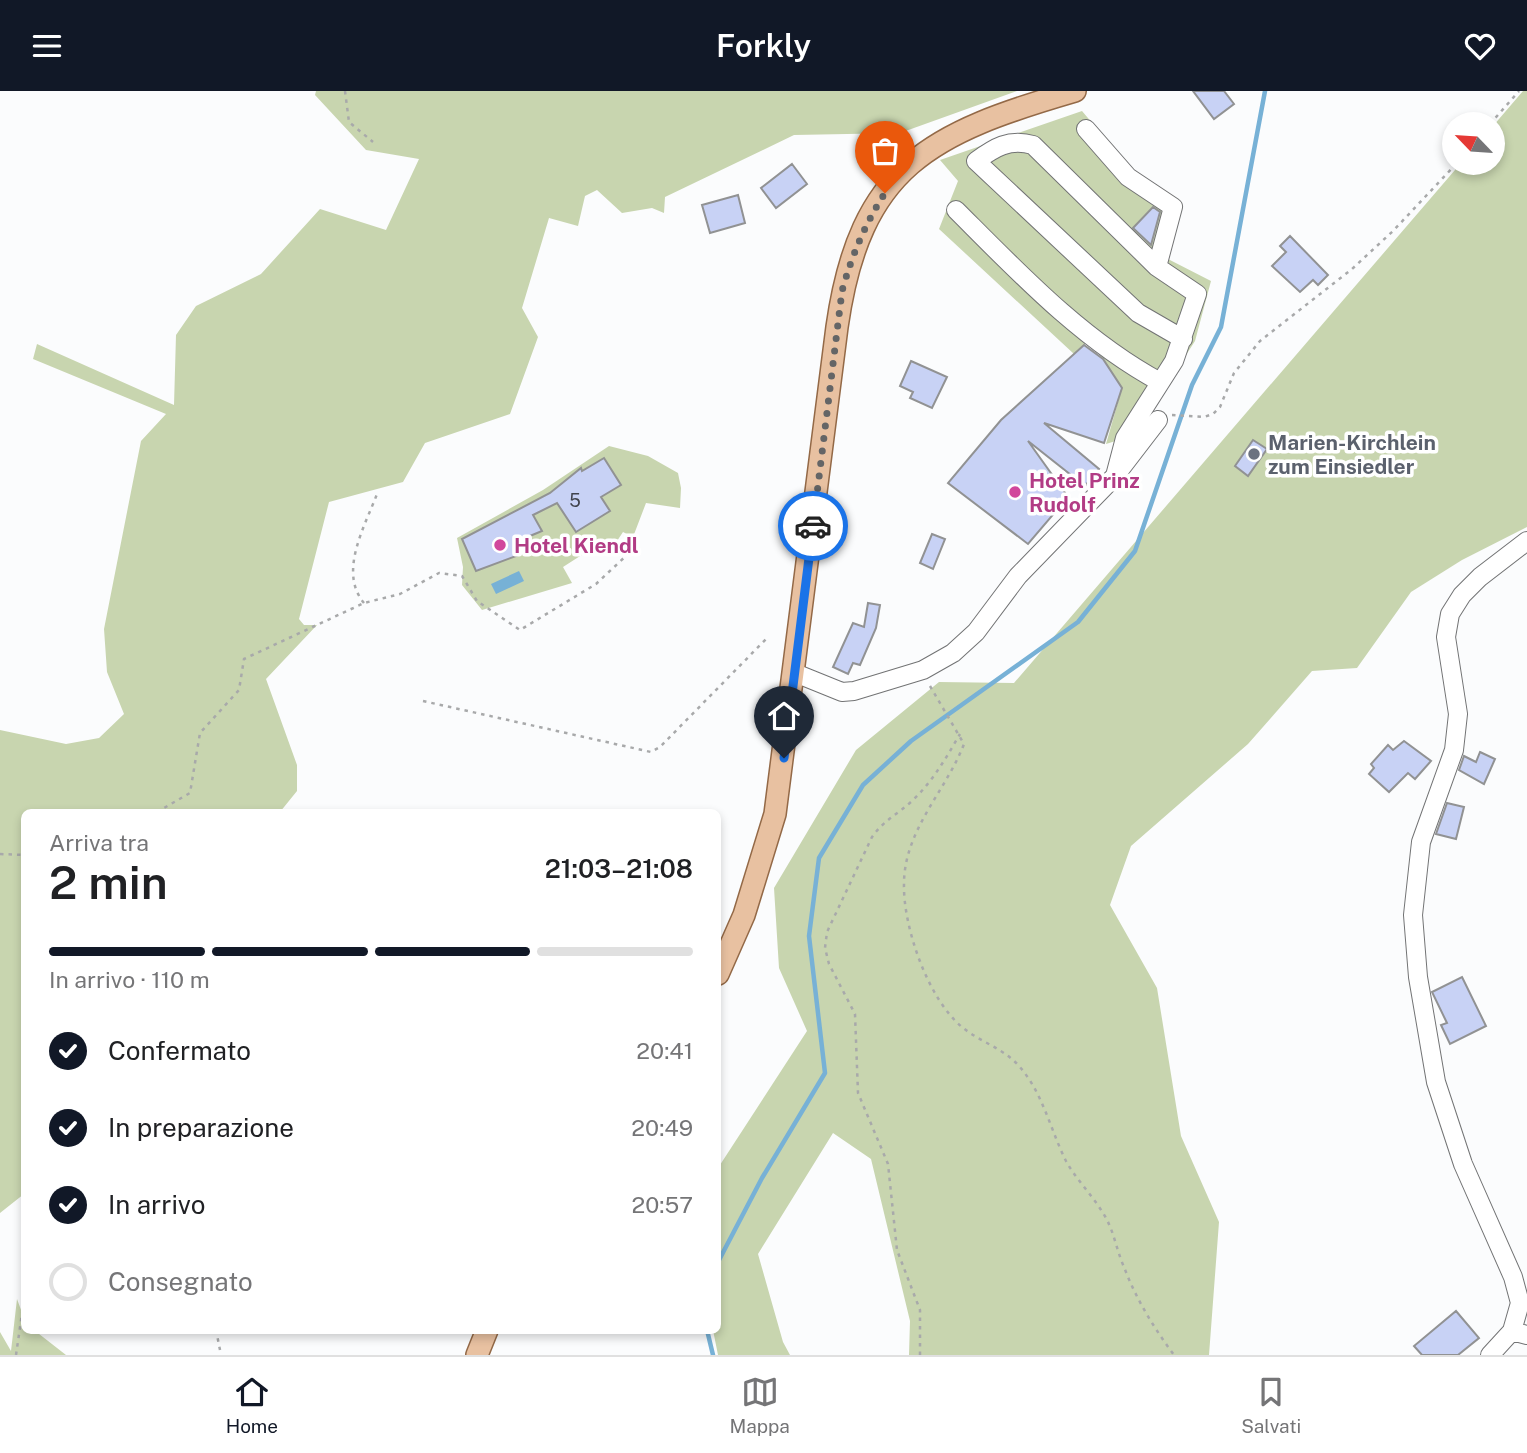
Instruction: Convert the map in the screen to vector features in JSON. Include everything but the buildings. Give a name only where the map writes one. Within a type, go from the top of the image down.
[{"type":"main road","points":[[721,967],[744,915],[765,853],[782,776],[842,291],[853,254],[868,218],[903,171],[922,151],[997,114],[1075,91]]},
{"type":"main road","points":[[477,1355],[485,1334]]},
{"type":"street","points":[[1086,129],[1128,177],[1173,207],[1157,267]]},
{"type":"street","points":[[1115,476],[1125,437],[1160,382],[1183,339],[1198,294],[1157,267],[1033,145],[1022,142],[998,145],[976,161],[1138,313],[1183,339]]},
{"type":"street","points":[[956,210],[1016,270],[1101,344],[1160,382]]},
{"type":"street","points":[[795,673],[842,692],[854,691],[923,670],[953,653],[976,632],[1018,576],[1115,476],[1165,417]]},
{"type":"street","points":[[1490,1355],[1519,1333],[1520,1303],[1513,1277],[1463,1164],[1436,1082],[1418,977],[1413,915],[1421,842],[1454,750],[1458,714],[1446,637],[1450,614],[1462,595],[1480,577],[1527,541]]},
{"type":"path","points":[[345,91],[349,122],[373,142]]},
{"type":"path","points":[[1501,112],[1519,91]]},
{"type":"path","points":[[1165,417],[1213,414],[1220,407],[1234,373],[1261,341],[1352,269],[1445,175]]},
{"type":"path","points":[[364,603],[358,596],[353,575],[356,549],[377,495]]},
{"type":"path","points":[[162,809],[190,793],[200,733],[239,690],[244,659],[364,603],[400,594],[439,573],[463,576],[477,601],[520,630],[596,584],[628,554]]},
{"type":"path","points":[[423,701],[651,753],[769,636]]},
{"type":"path","points":[[934,693],[964,744],[915,832],[905,860],[906,916],[926,979],[949,1015],[964,1029],[1000,1049],[1018,1065],[1031,1083],[1067,1163],[1103,1213],[1116,1238],[1135,1293],[1174,1355]]},
{"type":"path","points":[[920,1355],[920,1310],[897,1250],[888,1164],[859,1093],[855,1014],[829,964],[825,948],[827,932],[872,837],[881,823],[909,803],[936,775],[960,734]]},
{"type":"path","points":[[0,854],[21,855]]},
{"type":"path","points":[[16,1355],[21,1321]]},
{"type":"path","points":[[217,1334],[221,1355]]},
{"type":"green space","points":[[316,91],[1017,91],[900,133],[794,135],[665,197],[664,213],[652,208],[622,213],[597,190],[585,196],[578,226],[549,218],[522,308],[538,337],[510,414],[425,443],[403,482],[329,502],[299,619],[304,625],[317,625],[266,679],[297,765],[297,791],[282,809],[21,809],[21,1196],[0,1213],[0,730],[66,744],[99,738],[124,714],[107,672],[104,629],[141,441],[166,414],[33,359],[37,344],[174,405],[176,335],[196,306],[261,274],[320,209],[386,230],[419,159],[366,150],[315,95]]},
{"type":"green space","points":[[1523,91],[1527,91],[1527,527],[1462,560],[1411,592],[1357,668],[1312,671],[1248,744],[1131,846],[1110,905],[1157,988],[1181,1136],[1219,1222],[1209,1355],[909,1355],[910,1321],[871,1159],[833,1133],[758,1254],[783,1342],[790,1355],[718,1355],[714,1334],[721,1334],[721,1163],[807,1031],[779,968],[774,888],[856,750],[939,682],[1014,683],[1451,175],[1505,175],[1505,112]]},
{"type":"green space","points":[[1082,111],[1133,171],[1181,204],[1166,258],[1211,281],[1195,341],[1131,441],[1125,438],[1106,444],[1122,388],[1090,340],[1074,354],[939,229],[958,181],[940,160]]},
{"type":"green space","points":[[609,446],[648,456],[678,473],[681,488],[680,508],[646,503],[633,537],[623,532],[613,547],[605,540],[563,567],[572,583],[482,610],[462,585],[463,567],[457,538],[543,490]]},
{"type":"green space","points":[[17,1299],[21,1310],[21,1334],[39,1334],[66,1355],[0,1355],[0,1332],[11,1351]]},
{"type":"water","points":[[519,571],[524,581],[496,594],[491,584]]},
{"type":"waterway","points":[[721,1256],[762,1178],[825,1073],[809,936],[819,858],[863,785],[911,741],[1078,622],[1135,551],[1192,385],[1221,327],[1265,91]]},
{"type":"waterway","points":[[708,1334],[713,1355]]},
{"type":"way so far","points":[[813,526],[842,291],[868,218],[885,193]]},
{"type":"place","name":"Marien-Kirchlein zum Einsiedler","points":[[1254,454]]},
{"type":"place","name":"Hotel Prinz Rudolf","points":[[1015,492]]},
{"type":"place","name":"Hotel Kiendl","points":[[500,545]]},
{"type":"route","points":[[784,758],[813,526]]}]
